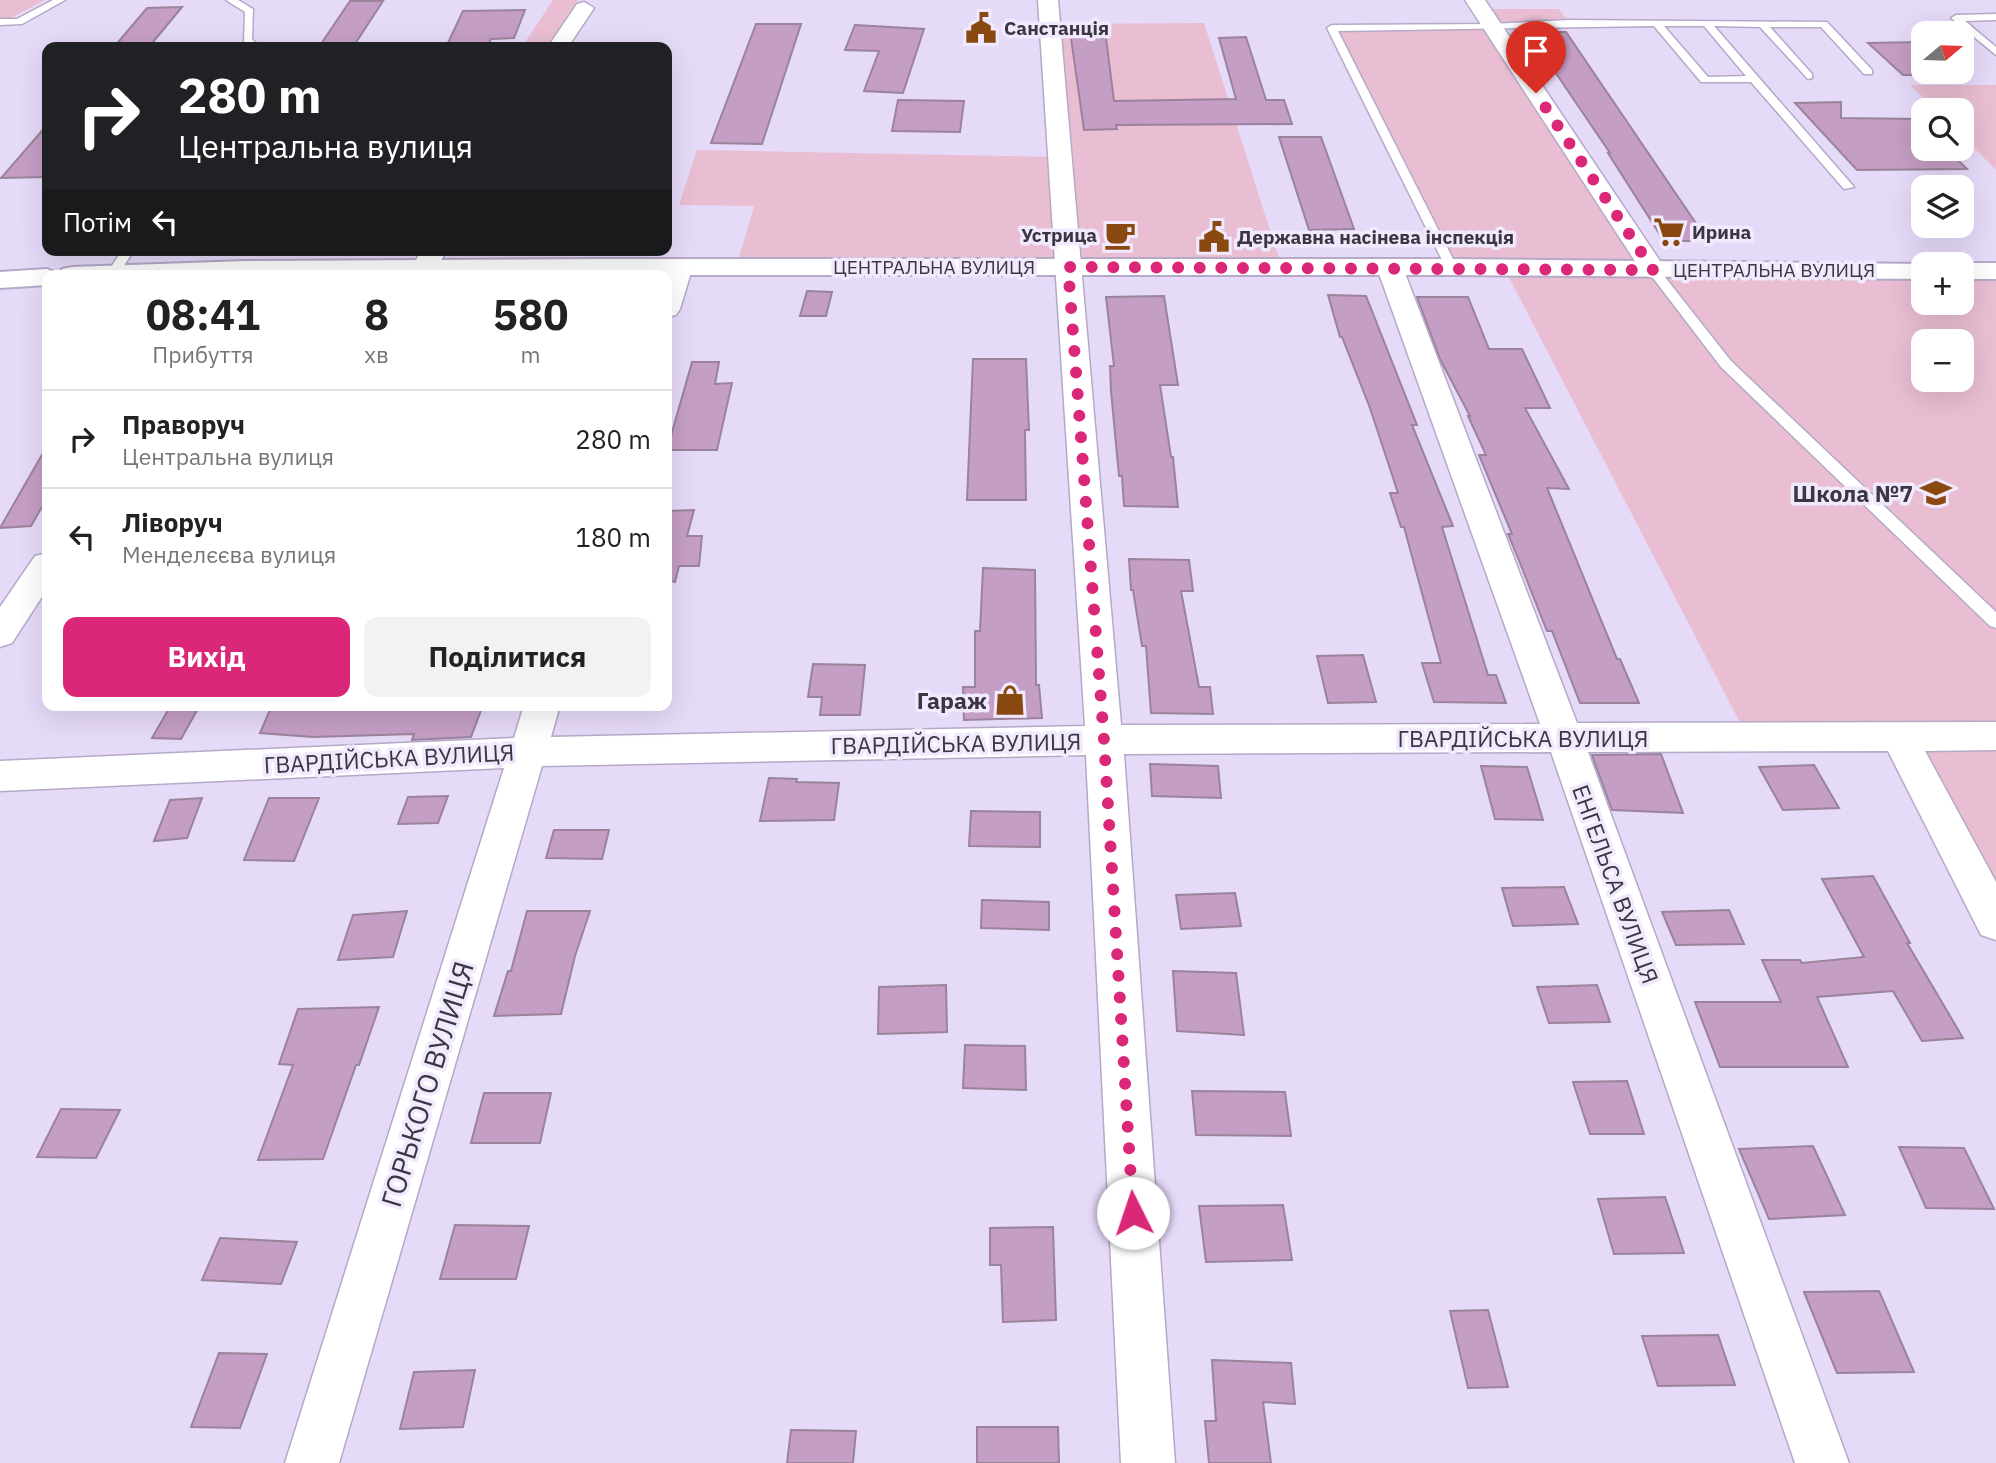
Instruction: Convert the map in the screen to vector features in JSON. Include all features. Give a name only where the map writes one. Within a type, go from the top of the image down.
[{"type":"main road","name":"ЦЕНТРАЛЬНА ВУЛИЦЯ","points":[[272,270],[429,259],[679,269],[1451,267],[1911,271]]},
{"type":"main road","name":"ЦЕНТРАЛЬНА ВУЛИЦЯ","points":[[90,270],[121,261],[221,270]]},
{"type":"main road","points":[[1974,271],[1996,271]]},
{"type":"main road","points":[[0,280],[42,276]]},
{"type":"street","points":[[1048,0],[1104,740],[1148,1463]]},
{"type":"street","points":[[1475,0],[1653,270]]},
{"type":"street","points":[[561,42],[586,4]]},
{"type":"street","name":"ЕНГЕЛЬСА ВУЛИЦЯ","points":[[1390,268],[1564,738],[1822,1463]]},
{"type":"street","points":[[672,292],[679,269]]},
{"type":"street","points":[[0,634],[42,571]]},
{"type":"street","name":"ГОРЬКОГО ВУЛИЦЯ","points":[[312,1463],[540,711]]},
{"type":"street","name":"ГВАРДІЙСЬКА ВУЛИЦЯ","points":[[0,776],[527,752],[1104,740],[1996,736]]},
{"type":"street","points":[[1899,737],[1996,922]]},
{"type":"lane","points":[[0,22],[19,22],[60,0]]},
{"type":"lane","points":[[231,0],[250,11],[247,40],[249,42]]},
{"type":"lane","points":[[1996,17],[1956,18],[1996,52]]},
{"type":"lane","points":[[1451,267],[1332,28],[1493,27],[1569,23],[1824,24],[1868,72]]},
{"type":"lane","points":[[1656,23],[1705,80],[1754,79]]},
{"type":"lane","points":[[1706,23],[1848,187]]},
{"type":"lane","points":[[1763,24],[1808,76]]},
{"type":"lane","points":[[1653,270],[1726,364],[1996,622]]},
{"type":"shaded area","points":[[0,0],[45,0],[9,19],[0,19]]},
{"type":"shaded area","points":[[553,0],[578,0],[550,42],[525,42]]},
{"type":"shaded area","points":[[1481,9],[1559,9],[1569,23],[1493,27],[1653,270],[1911,271],[1911,315],[1974,315],[1974,271],[1996,271],[1996,922],[1898,737],[1747,736],[1504,268],[1451,267],[1332,28],[1492,27]]},
{"type":"shaded area","points":[[1204,23],[1282,268],[736,268],[754,206],[679,205],[697,150],[1058,157],[1049,24]]},
{"type":"shaded area","points":[[1910,85],[1996,85],[1996,170],[1974,148],[1974,98],[1924,98]]},
{"type":"building","points":[[350,1],[383,1],[356,42],[322,42]]},
{"type":"building","points":[[182,7],[153,42],[118,42],[147,8]]},
{"type":"building","points":[[525,10],[514,38],[491,39],[490,42],[448,42],[463,11]]},
{"type":"building","points":[[756,24],[801,24],[762,144],[711,143]]},
{"type":"building","points":[[855,25],[924,29],[903,93],[864,91],[879,51],[845,50]]},
{"type":"building","points":[[1528,32],[1566,32],[1708,241],[1664,241],[1610,153]]},
{"type":"building","points":[[1246,37],[1266,100],[1284,100],[1292,124],[1116,125],[1117,129],[1084,130],[1071,38],[1106,38],[1114,101],[1236,99],[1219,38]]},
{"type":"building","points":[[1911,42],[1911,75],[1903,75],[1868,43]]},
{"type":"building","points":[[898,100],[964,101],[960,132],[892,131]]},
{"type":"building","points":[[1841,102],[1841,118],[1911,119],[1911,161],[1959,161],[1967,169],[1857,170],[1795,103]]},
{"type":"building","points":[[42,131],[42,177],[1,178]]},
{"type":"building","points":[[1279,137],[1321,137],[1354,229],[1309,230]]},
{"type":"building","points":[[807,291],[832,292],[826,316],[800,316]]},
{"type":"building","points":[[1328,295],[1366,296],[1417,425],[1412,425],[1453,526],[1442,527],[1488,675],[1496,675],[1506,703],[1434,702],[1422,663],[1441,663],[1404,527],[1401,527],[1390,493],[1398,493],[1370,408],[1340,337]]},
{"type":"building","points":[[1164,296],[1178,385],[1160,385],[1173,457],[1178,507],[1124,506],[1111,391],[1110,366],[1114,366],[1106,297]]},
{"type":"building","points":[[1417,297],[1468,297],[1489,349],[1522,349],[1550,408],[1525,408],[1569,489],[1547,488],[1617,659],[1620,659],[1639,703],[1580,703],[1552,631],[1547,631],[1508,534],[1512,534],[1479,455],[1486,455],[1470,416],[1440,359]]},
{"type":"building","points":[[973,359],[1026,359],[1029,430],[1025,430],[1026,500],[967,500]]},
{"type":"building","points":[[692,362],[719,362],[715,384],[732,383],[717,450],[672,450],[672,432]]},
{"type":"building","points":[[42,455],[42,507],[31,526],[0,528]]},
{"type":"building","points":[[694,510],[687,536],[702,536],[699,566],[679,566],[675,582],[672,581],[672,511]]},
{"type":"building","points":[[1129,559],[1189,560],[1193,591],[1181,591],[1199,687],[1210,687],[1213,714],[1151,713],[1146,646],[1142,646],[1131,590]]},
{"type":"building","points":[[983,568],[1035,570],[1036,685],[1039,685],[1042,718],[964,720],[963,687],[975,687],[975,631],[980,631]]},
{"type":"building","points":[[1363,655],[1376,702],[1328,703],[1317,656]]},
{"type":"building","points":[[813,664],[865,665],[860,715],[820,715],[822,697],[808,697]]},
{"type":"building","points":[[168,711],[197,711],[181,739],[152,738]]},
{"type":"building","points":[[269,711],[481,711],[471,737],[412,740],[414,734],[313,737],[260,733]]},
{"type":"building","points":[[1661,754],[1683,813],[1612,810],[1592,755]]},
{"type":"building","points":[[1150,764],[1218,766],[1221,798],[1152,796]]},
{"type":"building","points":[[1814,765],[1839,808],[1783,810],[1759,767]]},
{"type":"building","points":[[1481,766],[1527,767],[1543,820],[1495,819]]},
{"type":"building","points":[[769,778],[839,783],[834,820],[760,821]]},
{"type":"building","points":[[448,796],[438,823],[398,824],[408,797]]},
{"type":"building","points":[[202,798],[187,838],[154,841],[170,800]]},
{"type":"building","points":[[269,798],[319,798],[294,861],[244,860]]},
{"type":"building","points":[[971,811],[1040,812],[1040,847],[969,846]]},
{"type":"building","points":[[554,830],[609,830],[602,859],[546,858]]},
{"type":"building","points":[[1873,876],[1910,943],[1907,943],[1963,1038],[1922,1041],[1893,991],[1817,997],[1848,1067],[1720,1067],[1695,1002],[1781,1002],[1762,960],[1800,960],[1802,963],[1864,957],[1822,879]]},
{"type":"building","points":[[1564,887],[1578,924],[1513,926],[1502,888]]},
{"type":"building","points":[[1235,893],[1241,926],[1181,929],[1176,895]]},
{"type":"building","points":[[982,900],[1049,902],[1049,930],[981,928]]},
{"type":"building","points":[[1729,910],[1744,944],[1676,945],[1662,912]]},
{"type":"building","points":[[407,911],[393,957],[338,960],[353,915]]},
{"type":"building","points":[[527,911],[590,911],[575,956],[561,1014],[494,1016],[508,971],[511,971]]},
{"type":"building","points":[[1173,971],[1236,973],[1244,1035],[1177,1031]]},
{"type":"building","points":[[946,985],[947,1032],[878,1034],[879,987]]},
{"type":"building","points":[[1597,985],[1610,1022],[1549,1023],[1537,987]]},
{"type":"building","points":[[379,1007],[323,1159],[258,1160],[293,1065],[279,1064],[298,1009]]},
{"type":"building","points":[[965,1045],[1025,1046],[1026,1090],[963,1088]]},
{"type":"building","points":[[1627,1081],[1644,1134],[1590,1134],[1573,1082]]},
{"type":"building","points":[[1192,1091],[1285,1092],[1291,1136],[1196,1135]]},
{"type":"building","points":[[484,1093],[551,1093],[540,1143],[471,1143]]},
{"type":"building","points":[[61,1109],[120,1110],[96,1158],[37,1157]]},
{"type":"building","points":[[1813,1146],[1845,1215],[1769,1219],[1739,1149]]},
{"type":"building","points":[[1899,1147],[1964,1148],[1994,1209],[1926,1208]]},
{"type":"building","points":[[1665,1197],[1684,1253],[1614,1254],[1598,1199]]},
{"type":"building","points":[[1283,1205],[1292,1260],[1206,1262],[1199,1206]]},
{"type":"building","points":[[455,1225],[529,1226],[516,1279],[440,1279]]},
{"type":"building","points":[[1053,1227],[1056,1320],[1003,1322],[1001,1265],[990,1265],[990,1228]]},
{"type":"building","points":[[220,1238],[297,1242],[281,1284],[202,1280]]},
{"type":"building","points":[[1879,1291],[1914,1372],[1837,1373],[1804,1292]]},
{"type":"building","points":[[1488,1310],[1508,1387],[1468,1388],[1450,1311]]},
{"type":"building","points":[[1718,1335],[1735,1385],[1658,1386],[1642,1336]]},
{"type":"building","points":[[219,1353],[267,1354],[240,1428],[191,1427]]},
{"type":"building","points":[[1212,1360],[1291,1363],[1295,1404],[1263,1402],[1271,1463],[1209,1463],[1205,1421],[1216,1421]]},
{"type":"building","points":[[475,1370],[463,1427],[400,1429],[414,1372]]},
{"type":"building","points":[[977,1427],[1058,1427],[1059,1463],[977,1463]]},
{"type":"building","points":[[791,1430],[856,1431],[853,1463],[787,1463]]},
{"type":"place","name":"Санстанція","points":[[981,28]]},
{"type":"place","name":"Ирина","points":[[1669,232]]},
{"type":"place","name":"Устрица","points":[[1120,235]]},
{"type":"place","name":"Державна насiнева iнспекцiя","points":[[1214,237]]},
{"type":"place","name":"Школа №7","points":[[1936,493]]},
{"type":"place","name":"Гараж","points":[[1010,700]]},
{"type":"route","points":[[1133,1213],[1104,740],[1068,267],[1653,270],[1536,93]]}]
